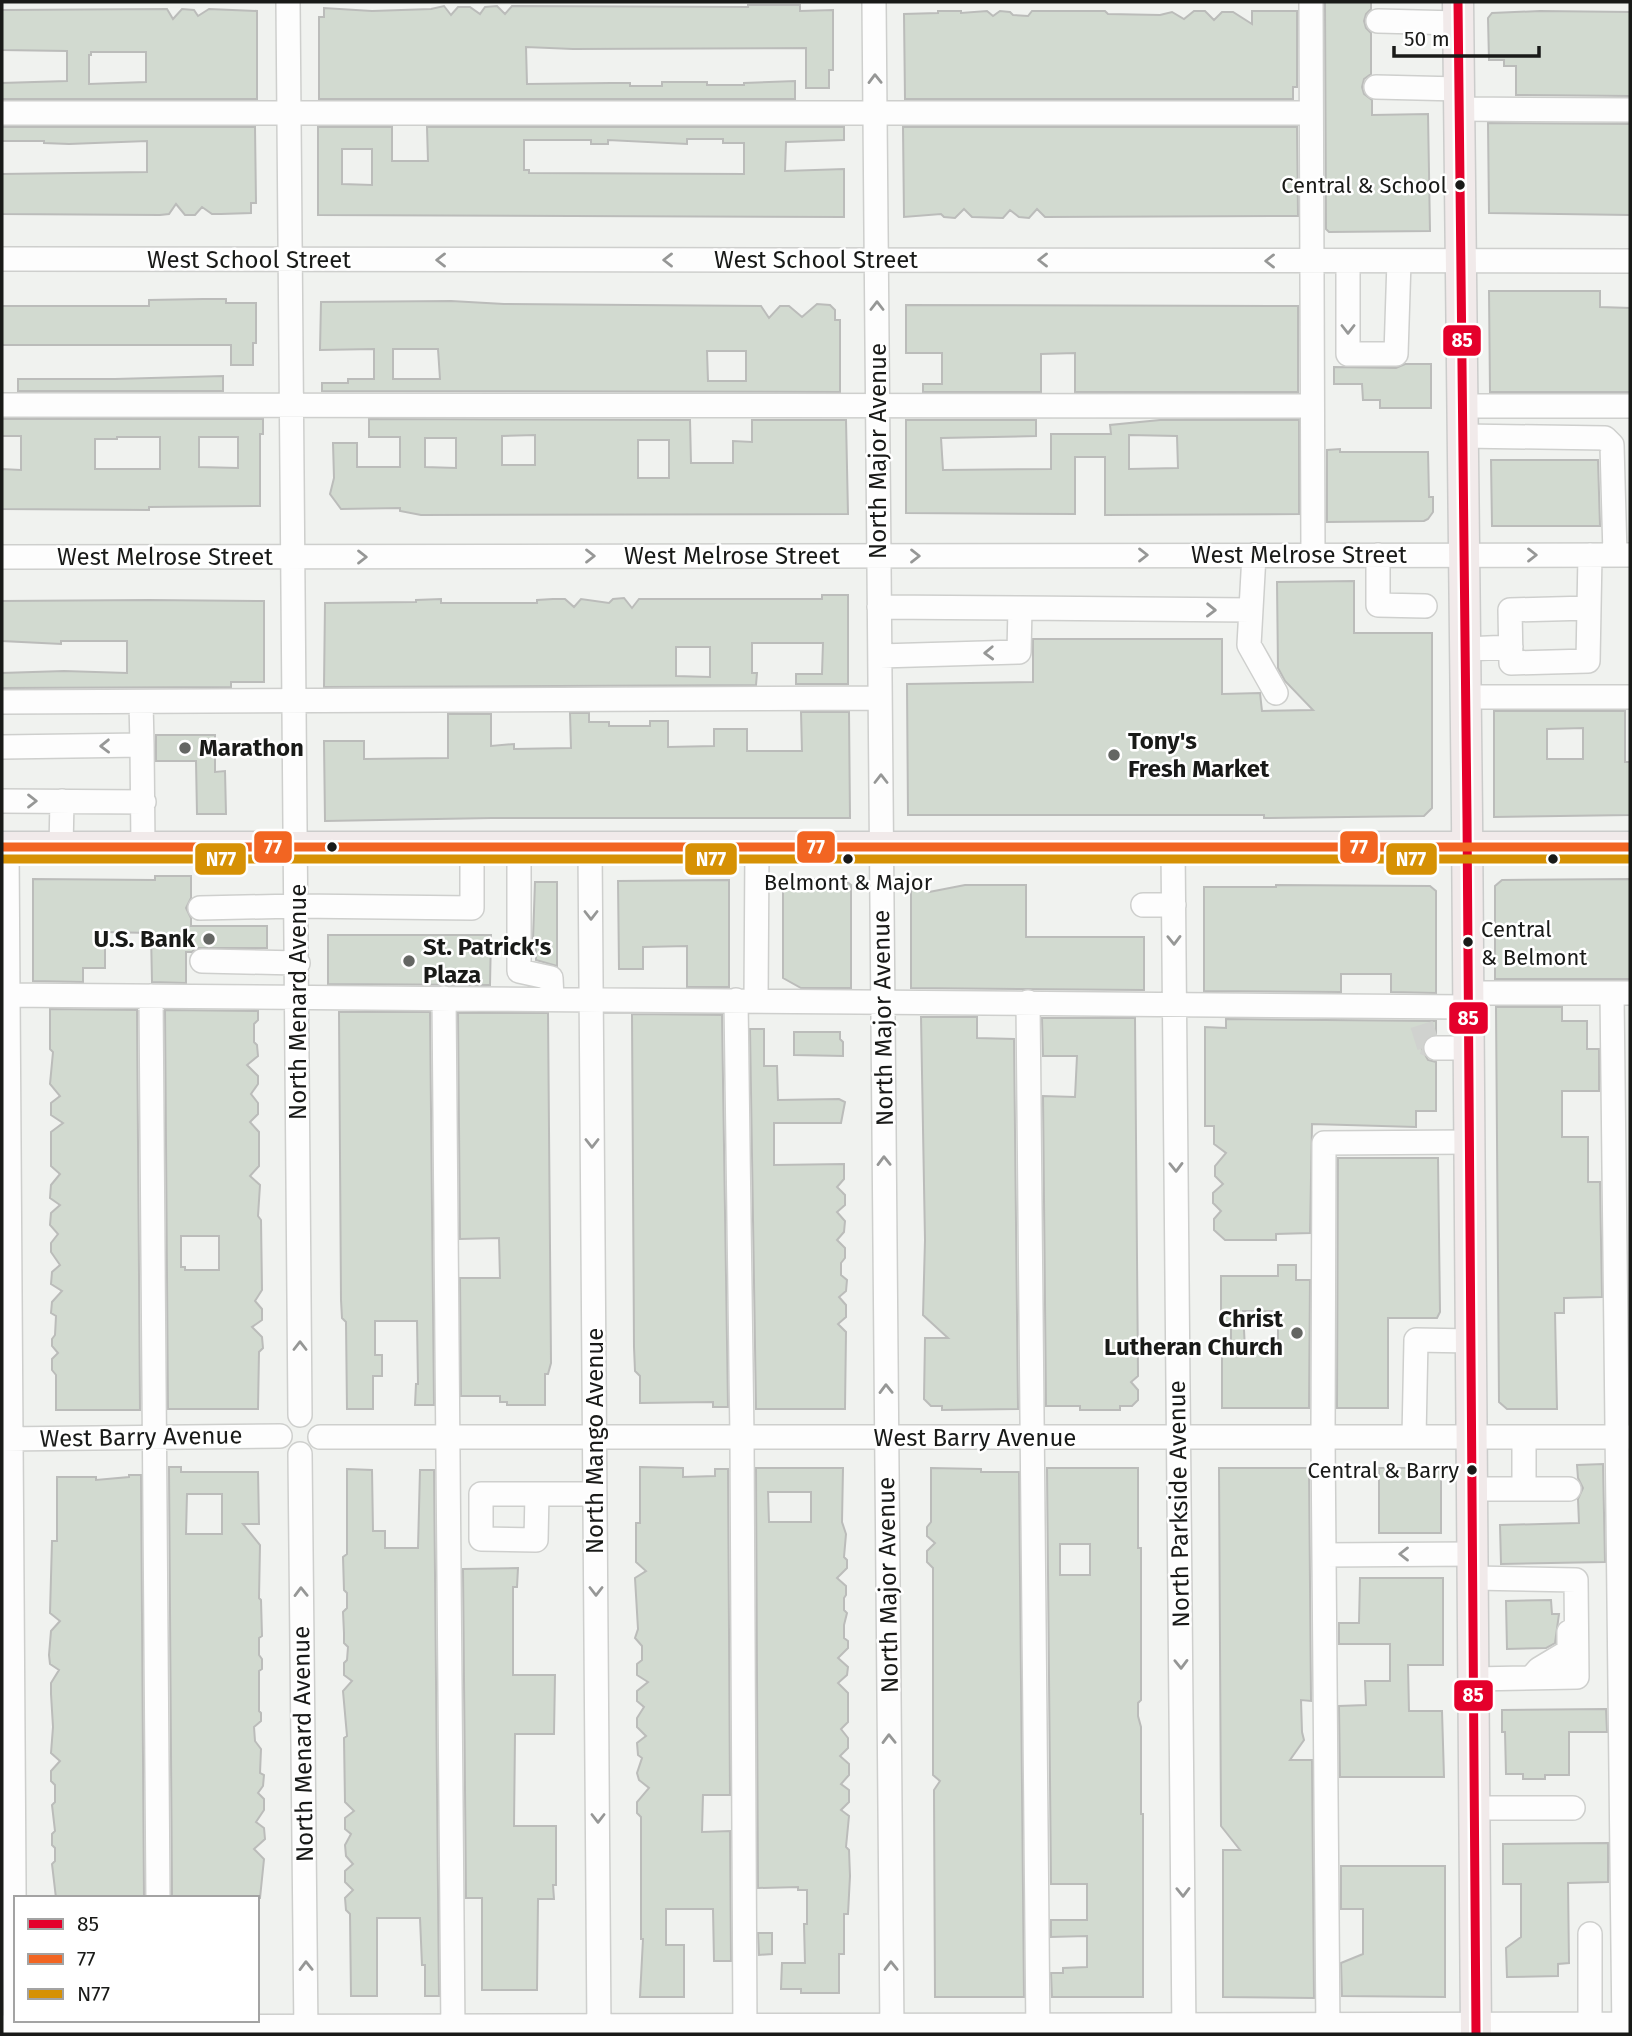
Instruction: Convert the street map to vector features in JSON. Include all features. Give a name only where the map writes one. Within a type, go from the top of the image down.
[{"type":"main road","points":[[1458,12],[1472,1489],[1482,1570],[1473,1679],[1476,2029]]},
{"type":"main road","points":[[4,847],[1630,847]]},
{"type":"street","name":"North Menard Avenue","points":[[288,2],[300,1415]]},
{"type":"street","name":"North Major Avenue","points":[[874,2],[892,2030]]},
{"type":"street","points":[[1311,2],[1313,555]]},
{"type":"street","points":[[1378,21],[1458,12]]},
{"type":"street","points":[[1376,87],[1459,99],[1630,110]]},
{"type":"street","points":[[2,113],[1311,113]]},
{"type":"street","name":"West School Street","points":[[2,259],[1630,261]]},
{"type":"street","points":[[1348,261],[1348,354],[1396,354],[1399,261]]},
{"type":"street","points":[[2,405],[1312,406]]},
{"type":"street","points":[[1462,406],[1630,406]]},
{"type":"street","points":[[1463,436],[1609,440],[1612,445],[1623,555]]},
{"type":"street","points":[[1254,555],[1249,645],[1276,693]]},
{"type":"street","points":[[1378,555],[1378,605],[1425,606]]},
{"type":"street","points":[[1589,608],[1510,610],[1511,663],[1588,661],[1589,608],[1590,555]]},
{"type":"street","name":"West Melrose Street","points":[[2,557],[1623,555]]},
{"type":"street","points":[[879,607],[1251,610]]},
{"type":"street","points":[[880,656],[1019,652],[1020,608]]},
{"type":"street","points":[[1465,649],[1511,647]]},
{"type":"street","points":[[1466,697],[1630,697]]},
{"type":"street","points":[[2,715],[295,702],[880,698]]},
{"type":"street","points":[[2,702],[141,708]]},
{"type":"street","points":[[141,708],[144,847]]},
{"type":"street","points":[[2,747],[142,746]]},
{"type":"street","points":[[2,801],[144,802]]},
{"type":"street","points":[[61,847],[62,802]]},
{"type":"street","points":[[4,847],[10,2029],[159,2027],[306,2030],[1328,2030],[1476,2029],[1590,2024],[1626,2028],[1621,993],[1468,1020],[1175,1004],[5,995]]},
{"type":"street","points":[[200,908],[472,908],[472,847]]},
{"type":"street","points":[[520,847],[519,971],[551,978],[552,999]]},
{"type":"street","name":"North Mango Avenue","points":[[590,847],[599,2030]]},
{"type":"street","points":[[745,2030],[741,1438],[746,1000],[757,847]]},
{"type":"street","name":"North Parkside Avenue","points":[[1173,847],[1184,2030]]},
{"type":"street","points":[[1143,905],[1174,905]]},
{"type":"street","points":[[202,961],[298,963]]},
{"type":"street","points":[[151,996],[158,1896]]},
{"type":"street","points":[[444,998],[453,2030]]},
{"type":"street","points":[[1028,1002],[1038,2030]]},
{"type":"street","points":[[1436,1040],[1468,1020]]},
{"type":"street","points":[[1328,2030],[1324,1143],[1469,1142]]},
{"type":"street","points":[[1415,1437],[1416,1340],[1471,1341]]},
{"type":"street","points":[[300,1415],[312,1419],[320,1437],[314,1448],[300,1454],[285,1447],[281,1430],[288,1419],[300,1415]]},
{"type":"street","name":"West Barry Avenue","points":[[6,1439],[281,1436]]},
{"type":"street","name":"West Barry Avenue","points":[[320,1437],[1624,1437]]},
{"type":"street","points":[[1524,1437],[1524,1489]]},
{"type":"street","name":"North Menard Avenue","points":[[300,1454],[306,2030]]},
{"type":"street","points":[[1472,1489],[1569,1489]]},
{"type":"street","points":[[537,1494],[595,1494]]},
{"type":"street","points":[[1324,1555],[1482,1570],[1513,1588],[1556,1589],[1569,1593],[1569,1651],[1539,1669],[1531,1678],[1473,1679]]},
{"type":"street","points":[[1474,1808],[1573,1808]]},
{"type":"street","points":[[1590,1934],[1590,2024]]},
{"type":"building","points":[[1325,2],[1371,2],[1371,9],[1364,21],[1371,33],[1371,74],[1364,79],[1362,87],[1364,94],[1372,100],[1372,115],[1428,114],[1430,231],[1329,232],[1326,229]]},
{"type":"building","points":[[800,5],[800,11],[833,10],[833,70],[829,70],[829,88],[806,88],[806,48],[526,47],[527,84],[630,83],[630,86],[662,86],[662,82],[744,85],[795,81],[795,99],[319,99],[319,17],[324,17],[324,8],[372,11],[444,6],[451,15],[458,7],[470,7],[480,14],[485,7],[497,6],[505,14],[512,6]]},
{"type":"building","points":[[167,9],[173,19],[182,9],[194,10],[198,16],[209,9],[257,11],[257,99],[2,99],[2,83],[67,81],[67,51],[2,50],[2,10]],"holes":[[[91,52],[146,52],[146,82],[89,84]]]},
{"type":"building","points":[[987,11],[993,16],[1000,11],[1028,16],[1032,11],[1105,11],[1108,14],[1160,15],[1172,12],[1184,19],[1194,11],[1205,11],[1214,20],[1222,12],[1233,12],[1252,24],[1252,11],[1297,11],[1297,87],[1293,87],[1293,99],[905,99],[904,14]]},
{"type":"building","points":[[1630,12],[1630,96],[1516,95],[1516,66],[1504,66],[1504,60],[1489,60],[1488,18],[1492,13]]},
{"type":"building","points":[[1488,123],[1630,124],[1630,215],[1489,213]]},
{"type":"building","points":[[2,127],[255,127],[256,203],[251,203],[251,213],[212,214],[202,207],[195,215],[185,215],[176,204],[169,214],[160,215],[2,214],[2,174],[147,172],[147,141],[69,144],[2,141]]},
{"type":"building","points":[[318,127],[392,127],[392,161],[428,161],[427,127],[844,127],[844,140],[786,142],[785,171],[844,169],[844,217],[318,215]],"holes":[[[687,139],[723,139],[723,143],[744,143],[744,174],[529,173],[529,170],[524,170],[524,140],[591,140],[591,144],[608,144],[608,140],[687,144]],[[342,149],[372,149],[372,185],[342,184]]]},
{"type":"building","points":[[903,127],[1297,127],[1298,216],[1045,217],[1037,209],[1029,218],[1019,217],[1010,210],[1003,218],[972,217],[964,209],[955,218],[941,214],[904,217]]},
{"type":"building","points":[[1489,291],[1600,291],[1600,307],[1630,308],[1630,392],[1490,392]]},
{"type":"building","points":[[226,299],[226,303],[256,303],[253,365],[231,365],[231,345],[2,345],[2,306],[149,306],[149,300]]},
{"type":"building","points":[[451,301],[504,304],[761,306],[769,318],[780,306],[789,306],[802,317],[817,304],[830,305],[835,310],[835,320],[840,320],[840,392],[322,391],[322,383],[374,379],[374,349],[320,350],[321,302]],"holes":[[[393,349],[438,349],[440,379],[393,379]],[[707,351],[746,351],[746,381],[708,381]]]},
{"type":"building","points":[[906,305],[1298,306],[1298,392],[1075,392],[1075,353],[1041,354],[1041,392],[923,392],[923,384],[942,384],[942,353],[906,353]]},
{"type":"building","points":[[1405,364],[1431,364],[1431,408],[1380,408],[1380,400],[1363,400],[1362,384],[1334,384],[1334,367],[1396,368]]},
{"type":"building","points":[[223,376],[223,391],[18,391],[18,379]]},
{"type":"building","points":[[2,419],[263,419],[263,434],[260,434],[260,506],[149,507],[149,510],[2,509],[2,469],[21,470],[21,436],[2,436]],"holes":[[[160,437],[160,469],[95,469],[95,439]],[[199,437],[238,437],[238,468],[199,467]]]},
{"type":"building","points":[[369,419],[690,420],[691,463],[733,463],[733,441],[752,442],[752,420],[846,420],[848,514],[421,515],[400,511],[400,508],[341,509],[330,494],[334,478],[333,443],[357,443],[357,467],[400,467],[400,437],[369,437]],"holes":[[[535,435],[535,465],[502,465],[502,436]],[[425,438],[456,438],[456,468],[425,467]],[[638,440],[669,440],[669,478],[638,478]]]},
{"type":"building","points":[[906,420],[1036,420],[1036,436],[941,438],[943,470],[1051,469],[1051,434],[1111,434],[1110,425],[1160,420],[1299,420],[1299,514],[1105,515],[1105,457],[1075,457],[1075,514],[906,513]],"holes":[[[1129,435],[1177,436],[1178,468],[1129,469]]]},
{"type":"building","points":[[1340,449],[1340,452],[1428,452],[1429,497],[1433,497],[1433,512],[1428,519],[1327,522],[1327,450]]},
{"type":"building","points":[[1491,460],[1598,460],[1600,526],[1492,526]]},
{"type":"building","points":[[1354,581],[1354,633],[1432,633],[1432,808],[1424,816],[1264,818],[1264,815],[908,815],[907,684],[1033,682],[1033,639],[1222,639],[1222,694],[1260,693],[1262,711],[1313,710],[1285,681],[1278,668],[1277,582]]},
{"type":"building","points":[[822,595],[848,595],[848,684],[796,684],[796,674],[822,674],[823,643],[752,643],[752,673],[757,673],[756,685],[324,687],[325,603],[416,602],[441,599],[441,603],[537,603],[537,600],[565,599],[574,607],[581,599],[609,603],[613,599],[624,598],[632,608],[639,599],[822,599]],"holes":[[[676,647],[710,647],[710,677],[676,676]]]},
{"type":"building","points":[[2,601],[264,601],[264,682],[231,682],[231,687],[2,688],[2,673],[127,673],[127,641],[61,641],[61,644],[2,641]]},
{"type":"building","points":[[1494,711],[1625,711],[1625,762],[1630,762],[1630,815],[1494,817]],"holes":[[[1583,728],[1583,759],[1547,759],[1547,729]]]},
{"type":"building","points":[[801,712],[849,712],[850,818],[325,821],[324,741],[364,741],[364,759],[448,758],[448,714],[491,714],[491,746],[514,744],[514,749],[571,748],[570,713],[589,713],[589,722],[609,722],[609,726],[650,726],[650,721],[668,721],[668,747],[714,746],[714,729],[747,729],[747,751],[802,751]]},
{"type":"building","points":[[156,735],[215,735],[215,772],[225,771],[226,814],[197,814],[196,761],[156,761]]},
{"type":"building","points":[[155,876],[191,876],[191,898],[186,908],[191,918],[191,926],[267,926],[267,948],[196,948],[192,952],[186,952],[186,983],[152,982],[151,933],[105,932],[105,968],[83,968],[83,982],[33,981],[33,879],[155,880]]},
{"type":"building","points":[[783,879],[845,880],[851,885],[851,988],[801,988],[783,978]]},
{"type":"building","points":[[1630,879],[1630,979],[1495,979],[1495,886],[1502,880]]},
{"type":"building","points":[[729,880],[729,987],[687,987],[687,946],[643,947],[643,969],[619,969],[618,881]]},
{"type":"building","points":[[535,882],[557,882],[557,966],[536,960],[536,939],[533,939]]},
{"type":"building","points":[[965,885],[1026,885],[1026,937],[1144,937],[1144,990],[911,988],[911,886],[929,886],[929,892]]},
{"type":"building","points":[[1430,886],[1436,891],[1436,993],[1391,992],[1391,974],[1341,974],[1341,992],[1204,991],[1204,887]]},
{"type":"building","name":"St. Patrick's Plaza","points":[[328,935],[491,935],[490,985],[328,984]]},
{"type":"building","points":[[1496,1007],[1562,1007],[1562,1021],[1587,1021],[1587,1049],[1599,1049],[1599,1091],[1562,1091],[1562,1137],[1588,1137],[1588,1182],[1600,1182],[1602,1297],[1564,1298],[1564,1313],[1555,1313],[1557,1409],[1507,1409],[1499,1402]]},
{"type":"building","points":[[50,1009],[137,1010],[140,1410],[56,1410],[56,1375],[52,1370],[52,1359],[58,1353],[52,1346],[56,1316],[51,1313],[52,1302],[62,1291],[51,1284],[52,1272],[60,1265],[51,1252],[51,1243],[58,1234],[50,1225],[51,1213],[60,1205],[50,1198],[51,1185],[60,1174],[51,1166],[51,1132],[63,1123],[51,1115],[51,1103],[60,1096],[50,1084],[53,1052],[50,1049]]},
{"type":"building","points":[[165,1010],[258,1011],[258,1020],[254,1024],[254,1042],[258,1056],[247,1065],[258,1076],[258,1084],[251,1094],[258,1103],[258,1114],[250,1122],[259,1132],[259,1166],[250,1176],[260,1185],[258,1216],[261,1220],[262,1290],[255,1301],[262,1309],[262,1320],[252,1327],[262,1337],[263,1348],[259,1352],[258,1409],[168,1409]],"holes":[[[181,1236],[219,1236],[219,1270],[185,1270],[185,1267],[181,1267]]]},
{"type":"building","points":[[339,1012],[430,1012],[434,1405],[415,1405],[418,1384],[417,1321],[375,1321],[375,1355],[382,1355],[382,1376],[373,1376],[373,1409],[347,1409],[346,1322],[342,1318],[341,1300]]},
{"type":"building","points":[[458,1013],[548,1013],[551,1363],[548,1374],[545,1374],[545,1405],[507,1405],[507,1402],[500,1402],[500,1396],[461,1396],[460,1278],[500,1278],[499,1238],[460,1239]]},
{"type":"building","points":[[632,1014],[722,1015],[728,1407],[713,1407],[713,1402],[640,1403],[640,1376],[635,1371],[634,1347]]},
{"type":"building","points":[[921,1017],[977,1017],[977,1038],[1014,1039],[1018,1409],[942,1410],[942,1406],[931,1406],[924,1399],[925,1338],[948,1338],[923,1315],[925,1240]]},
{"type":"building","points":[[1042,1018],[1135,1018],[1138,1376],[1131,1382],[1138,1390],[1138,1400],[1132,1406],[1120,1406],[1120,1410],[1080,1410],[1080,1406],[1046,1406],[1043,1096],[1075,1097],[1077,1056],[1043,1056]]},
{"type":"building","points":[[1226,1019],[1436,1021],[1436,1034],[1424,1040],[1422,1049],[1428,1060],[1436,1062],[1436,1111],[1416,1111],[1416,1127],[1312,1124],[1310,1233],[1276,1234],[1276,1240],[1225,1240],[1214,1230],[1214,1219],[1221,1211],[1213,1203],[1213,1193],[1223,1184],[1215,1176],[1215,1166],[1226,1153],[1214,1144],[1214,1126],[1205,1126],[1205,1027],[1226,1028]]},
{"type":"building","points":[[750,1029],[764,1029],[764,1066],[777,1066],[778,1100],[839,1099],[845,1102],[841,1123],[774,1123],[774,1165],[844,1164],[844,1179],[837,1187],[845,1195],[845,1205],[837,1212],[845,1221],[844,1232],[837,1240],[845,1248],[841,1275],[847,1280],[846,1291],[839,1297],[846,1305],[846,1317],[838,1324],[846,1332],[845,1409],[756,1409]]},
{"type":"building","points":[[794,1032],[840,1032],[843,1056],[794,1055]]},
{"type":"building","points":[[1338,1158],[1438,1158],[1440,1312],[1437,1318],[1388,1318],[1388,1408],[1337,1408]]},
{"type":"building","name":"Christ Lutheran Church","points":[[1278,1265],[1296,1265],[1296,1280],[1310,1280],[1309,1408],[1222,1408],[1222,1353],[1231,1353],[1231,1322],[1221,1322],[1221,1276],[1278,1276]],"holes":[[[1243,1311],[1278,1311],[1278,1350],[1245,1349]]]},
{"type":"building","points":[[1603,1464],[1605,1562],[1501,1564],[1500,1525],[1579,1523],[1578,1499],[1583,1488],[1578,1478],[1577,1465]]},
{"type":"building","points":[[169,1467],[181,1467],[181,1472],[258,1472],[259,1524],[243,1524],[260,1545],[261,1721],[254,1727],[255,1741],[261,1749],[260,1773],[264,1775],[263,1786],[258,1793],[264,1799],[264,1810],[256,1822],[264,1828],[265,1839],[254,1849],[264,1859],[260,1898],[172,1896]],"holes":[[[187,1494],[222,1494],[222,1534],[186,1534]]]},
{"type":"building","points":[[640,1467],[683,1468],[683,1477],[715,1476],[715,1469],[728,1469],[730,1795],[703,1795],[702,1832],[730,1831],[731,1961],[714,1961],[713,1909],[666,1909],[666,1945],[684,1945],[684,1997],[640,1997],[643,1939],[641,1817],[637,1813],[637,1802],[649,1788],[639,1780],[637,1773],[642,1758],[638,1755],[637,1743],[646,1736],[637,1727],[637,1718],[644,1707],[637,1701],[637,1691],[648,1682],[637,1675],[637,1664],[642,1660],[642,1646],[635,1638],[638,1629],[635,1578],[646,1571],[636,1562],[636,1523],[640,1523]]},
{"type":"building","points":[[756,1468],[843,1468],[842,1522],[846,1534],[844,1557],[847,1560],[847,1568],[837,1578],[846,1586],[844,1638],[848,1641],[848,1648],[838,1658],[848,1667],[847,1675],[838,1683],[848,1693],[848,1722],[841,1729],[848,1738],[848,1748],[840,1756],[849,1764],[849,1775],[841,1784],[849,1790],[849,1802],[841,1810],[849,1816],[846,1847],[849,1850],[850,1876],[848,1914],[844,1914],[844,1954],[839,1954],[839,1993],[801,1993],[801,1989],[781,1989],[782,1963],[805,1963],[807,1890],[798,1890],[798,1887],[758,1888]],"holes":[[[768,1492],[811,1492],[811,1522],[769,1522]]]},
{"type":"building","points":[[931,1468],[1019,1472],[1024,1997],[935,1997],[934,1790],[940,1781],[933,1775],[933,1568],[927,1562],[927,1551],[935,1543],[927,1536],[927,1527],[931,1522]]},
{"type":"building","points":[[1047,1468],[1138,1468],[1141,1700],[1138,1703],[1138,1716],[1141,1727],[1143,1814],[1143,1997],[1052,1997],[1051,1973],[1063,1973],[1063,1968],[1087,1967],[1087,1936],[1051,1937],[1051,1920],[1087,1920],[1087,1884],[1051,1884]],"holes":[[[1060,1544],[1090,1544],[1090,1575],[1060,1575]]]},
{"type":"building","points":[[1219,1468],[1309,1468],[1311,1701],[1301,1700],[1304,1740],[1290,1760],[1312,1760],[1314,1998],[1223,1997],[1223,1850],[1240,1850],[1221,1826]]},
{"type":"building","points":[[1379,1468],[1441,1468],[1441,1533],[1379,1533]]},
{"type":"building","points":[[347,1469],[372,1470],[373,1531],[385,1531],[385,1548],[418,1548],[420,1470],[434,1470],[439,1996],[425,1996],[420,1918],[377,1918],[377,1996],[351,1996],[350,1914],[346,1910],[345,1898],[353,1890],[345,1882],[345,1871],[353,1864],[346,1856],[345,1845],[351,1834],[345,1829],[345,1818],[354,1811],[345,1802],[344,1738],[347,1736],[343,1691],[352,1681],[344,1675],[348,1647],[344,1643],[343,1612],[347,1608],[343,1557],[347,1554]]},
{"type":"building","points":[[141,1475],[144,1896],[56,1896],[52,1864],[55,1861],[55,1848],[52,1845],[52,1834],[55,1831],[52,1805],[55,1802],[55,1785],[51,1781],[51,1771],[60,1761],[51,1753],[51,1683],[59,1670],[50,1664],[49,1655],[51,1631],[60,1621],[50,1613],[52,1541],[57,1541],[57,1477],[96,1477],[96,1480]]},
{"type":"building","points":[[518,1568],[517,1587],[513,1587],[513,1675],[555,1675],[554,1734],[515,1734],[514,1826],[556,1826],[556,1885],[553,1885],[554,1899],[538,1899],[537,1990],[482,1990],[482,1898],[466,1898],[463,1569]]},
{"type":"building","points":[[1360,1578],[1443,1578],[1443,1665],[1408,1665],[1409,1711],[1442,1711],[1444,1777],[1340,1777],[1339,1706],[1366,1705],[1365,1681],[1390,1681],[1390,1644],[1339,1644],[1339,1623],[1359,1623]]},
{"type":"building","points":[[1551,1600],[1552,1614],[1559,1614],[1555,1643],[1546,1648],[1507,1649],[1506,1601]]},
{"type":"building","points":[[1606,1709],[1607,1732],[1569,1732],[1569,1775],[1523,1779],[1523,1774],[1506,1774],[1502,1710]]},
{"type":"building","points":[[1608,1843],[1608,1882],[1568,1883],[1569,1963],[1558,1964],[1558,1976],[1507,1977],[1506,1948],[1521,1937],[1521,1884],[1503,1884],[1503,1844]]},
{"type":"building","points":[[1341,1866],[1445,1866],[1445,1997],[1342,1996],[1341,1963],[1363,1954],[1363,1909],[1341,1909]]},
{"type":"building","points":[[758,1933],[772,1933],[772,1954],[759,1955]]},
{"type":"tunnel","points":[[1436,1032],[1414,1039],[1436,1048]]},
{"type":"transit line","name":"85","points":[[1458,2],[1476,2034]]},
{"type":"transit line","name":"77","points":[[2,847],[1630,847]]},
{"type":"transit line","name":"N77","points":[[2,859],[1630,859]]},
{"type":"place","name":"Central & School","points":[[1460,185]]},
{"type":"place","name":"Marathon","points":[[185,748]]},
{"type":"place","name":"Tony's Fresh Market","points":[[1114,755]]},
{"type":"place","name":"Belmont & Major","points":[[848,859]]},
{"type":"place","name":"U.S. Bank","points":[[209,939]]},
{"type":"place","name":"Central & Belmont","points":[[1468,942]]},
{"type":"place","name":"St. Patrick's Plaza","points":[[409,961]]},
{"type":"place","name":"Christ Lutheran Church","points":[[1297,1333]]},
{"type":"place","name":"Central & Barry","points":[[1472,1470]]}]
